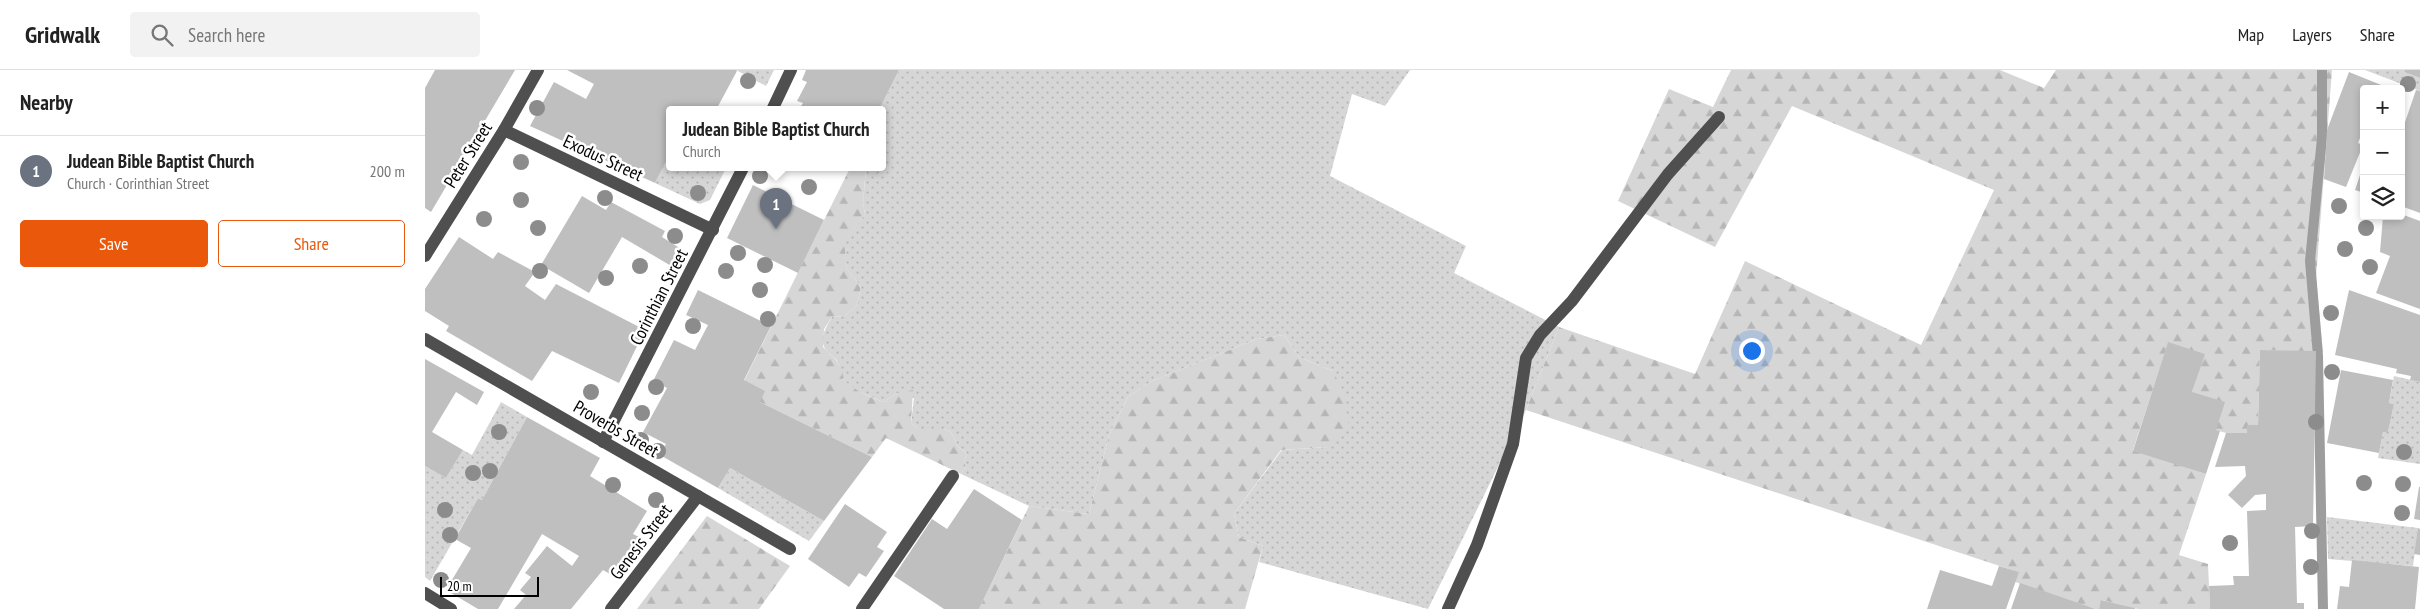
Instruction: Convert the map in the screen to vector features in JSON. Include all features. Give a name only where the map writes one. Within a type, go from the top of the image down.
[{"type":"street","name":"Peter Street","points":[[425,256],[504,130],[538,70]]},
{"type":"street","points":[[774,106],[791,70]]},
{"type":"street","points":[[1448,609],[1477,545],[1513,444],[1526,358],[1540,335],[1572,301],[1668,174],[1719,117]]},
{"type":"street","name":"Exodus Street","points":[[504,130],[713,230]]},
{"type":"street","name":"Corinthian Street","points":[[603,442],[742,171]]},
{"type":"street","name":"Proverbs Street","points":[[425,340],[790,548]]},
{"type":"street","points":[[862,609],[953,476]]},
{"type":"street","name":"Genesis Street","points":[[611,609],[698,496]]},
{"type":"street","points":[[425,593],[451,609]]},
{"type":"green space","points":[[736,70],[774,70],[766,86]]},
{"type":"green space","points":[[899,70],[1410,70],[1385,106],[1352,94],[1330,176],[1466,246],[1454,273],[1559,327],[1526,410],[1428,609],[1259,562],[1263,546],[1239,537],[1234,514],[1282,450],[1328,447],[1333,371],[1299,357],[1284,335],[1257,339],[1152,381],[1128,397],[1109,435],[1089,514],[1029,506],[961,474],[966,467],[964,461],[967,454],[958,446],[951,432],[944,429],[918,429],[911,423],[914,398],[897,393],[884,402],[850,386],[842,377],[838,362],[825,348],[823,335],[832,317],[845,316],[857,305],[861,287],[847,269],[843,242],[865,214],[863,203],[866,171],[886,171],[886,106],[881,106]]},
{"type":"green space","points":[[1731,70],[2000,70],[2044,88],[2056,70],[2332,70],[2316,278],[2323,352],[2260,350],[2258,425],[2247,425],[2247,433],[2226,433],[2216,430],[2192,392],[2204,354],[2168,343],[2133,450],[2206,474],[2179,555],[2208,564],[2210,609],[2138,609],[2102,600],[2099,609],[2096,609],[2015,582],[2018,572],[1526,410],[1559,327],[1695,374],[1745,261],[1921,345],[1994,190],[1792,106],[1715,247],[1618,201],[1669,89],[1713,107]]},
{"type":"green space","points":[[2365,70],[2405,70],[2404,72],[2420,78],[2420,91]]},
{"type":"green space","points":[[666,162],[666,171],[724,171],[710,200],[700,204],[655,183]]},
{"type":"green space","points":[[849,171],[866,171],[863,203],[865,214],[844,242],[847,269],[861,287],[857,305],[845,316],[832,317],[824,329],[823,347],[840,365],[843,379],[868,396],[884,402],[897,393],[913,390],[911,423],[918,429],[944,429],[951,432],[958,446],[967,454],[964,461],[966,467],[961,474],[886,438],[872,457],[760,402],[744,381]]},
{"type":"green space","points":[[1284,335],[1299,357],[1333,371],[1343,391],[1349,426],[1328,447],[1281,450],[1234,514],[1239,537],[1263,546],[1245,609],[979,609],[1029,506],[1089,514],[1109,435],[1128,397],[1152,381],[1257,339]]},
{"type":"green space","points":[[2394,376],[2420,382],[2420,464],[2378,458],[2383,432],[2388,432],[2394,404],[2389,403]]},
{"type":"green space","points":[[501,402],[527,417],[482,500],[478,498],[430,581],[425,577],[425,466],[446,478],[463,450],[472,455]]},
{"type":"green space","points":[[730,468],[824,521],[809,541],[718,488]]},
{"type":"green space","points":[[707,516],[790,566],[759,609],[637,609]]},
{"type":"green space","points":[[2327,517],[2418,528],[2413,566],[2328,559]]},
{"type":"building","points":[[435,70],[515,70],[431,212],[425,208],[425,88]]},
{"type":"building","points":[[567,70],[737,71],[718,106],[666,106],[666,162],[655,183],[530,126],[554,82],[586,99],[594,84]]},
{"type":"building","points":[[806,70],[899,70],[881,106],[801,106],[803,103],[797,101],[807,82],[802,80]]},
{"type":"building","points":[[2405,70],[2420,70],[2420,78],[2404,72]]},
{"type":"building","points":[[2349,72],[2381,85],[2360,85],[2360,138],[2358,143],[2360,144],[2360,152],[2346,187],[2324,179],[2327,130]]},
{"type":"building","points":[[2416,90],[2420,91],[2420,213],[2405,207],[2405,122]]},
{"type":"building","points":[[2360,175],[2360,192],[2355,190]]},
{"type":"building","points":[[753,185],[824,220],[798,273],[727,238]]},
{"type":"building","points":[[582,196],[606,210],[611,202],[665,231],[662,237],[683,250],[673,267],[622,237],[589,293],[541,265]]},
{"type":"building","points":[[2405,215],[2420,221],[2420,309],[2376,293],[2390,256],[2380,252],[2383,220],[2405,220]]},
{"type":"building","points":[[459,237],[493,259],[498,252],[535,272],[525,286],[545,300],[556,284],[645,330],[619,383],[552,351],[532,381],[446,331],[449,326],[425,311],[425,289]]},
{"type":"building","points":[[698,290],[771,326],[744,380],[765,391],[760,402],[872,457],[824,521],[730,468],[718,488],[660,455],[666,444],[643,432],[667,388],[653,381],[674,340],[695,350],[708,325],[686,315]]},
{"type":"building","points":[[2349,290],[2420,315],[2420,382],[2410,380],[2411,376],[2396,373],[2397,369],[2335,355]]},
{"type":"building","points":[[2168,342],[2205,354],[2192,392],[2225,402],[2216,430],[2220,431],[2206,474],[2133,451]]},
{"type":"building","points":[[2260,350],[2316,351],[2313,526],[2295,527],[2297,603],[2304,603],[2304,609],[2210,609],[2209,586],[2234,585],[2233,576],[2249,576],[2247,511],[2266,510],[2266,494],[2255,495],[2242,508],[2228,495],[2246,476],[2245,466],[2215,467],[2226,433],[2247,433],[2247,425],[2258,425]]},
{"type":"building","points":[[425,359],[484,392],[477,405],[456,392],[432,432],[463,450],[446,478],[425,466]]},
{"type":"building","points":[[2341,370],[2393,380],[2389,403],[2394,404],[2388,432],[2383,432],[2379,453],[2327,443]]},
{"type":"building","points":[[527,417],[600,458],[590,476],[647,511],[633,534],[643,539],[615,577],[603,570],[571,609],[514,609],[526,595],[520,590],[531,577],[525,573],[547,546],[572,566],[579,556],[542,534],[498,609],[478,609],[446,590],[471,548],[455,539],[478,498],[482,500]]},
{"type":"building","points":[[2420,487],[2420,520],[2414,519]]},
{"type":"building","points":[[974,489],[1022,520],[979,609],[944,609],[894,576],[932,519],[947,529]]},
{"type":"building","points":[[845,504],[887,532],[877,547],[884,551],[866,577],[859,573],[849,587],[808,559]]},
{"type":"building","points":[[2418,528],[2420,529],[2420,555],[2414,554]]},
{"type":"building","points":[[2352,560],[2419,567],[2415,609],[2337,609],[2340,586],[2349,587]]},
{"type":"building","points":[[1999,566],[2019,572],[2006,609],[1927,609],[1940,570],[1992,586]]},
{"type":"building","points":[[2020,583],[2096,609],[2011,609]]},
{"type":"building","points":[[2101,600],[2135,608],[2135,609],[2099,609]]},
{"type":"waterway","points":[[2322,70],[2322,138],[2310,261],[2318,356],[2323,609]]},
{"type":"place","name":"Judean Bible Baptist Church","points":[[776,229]]}]
